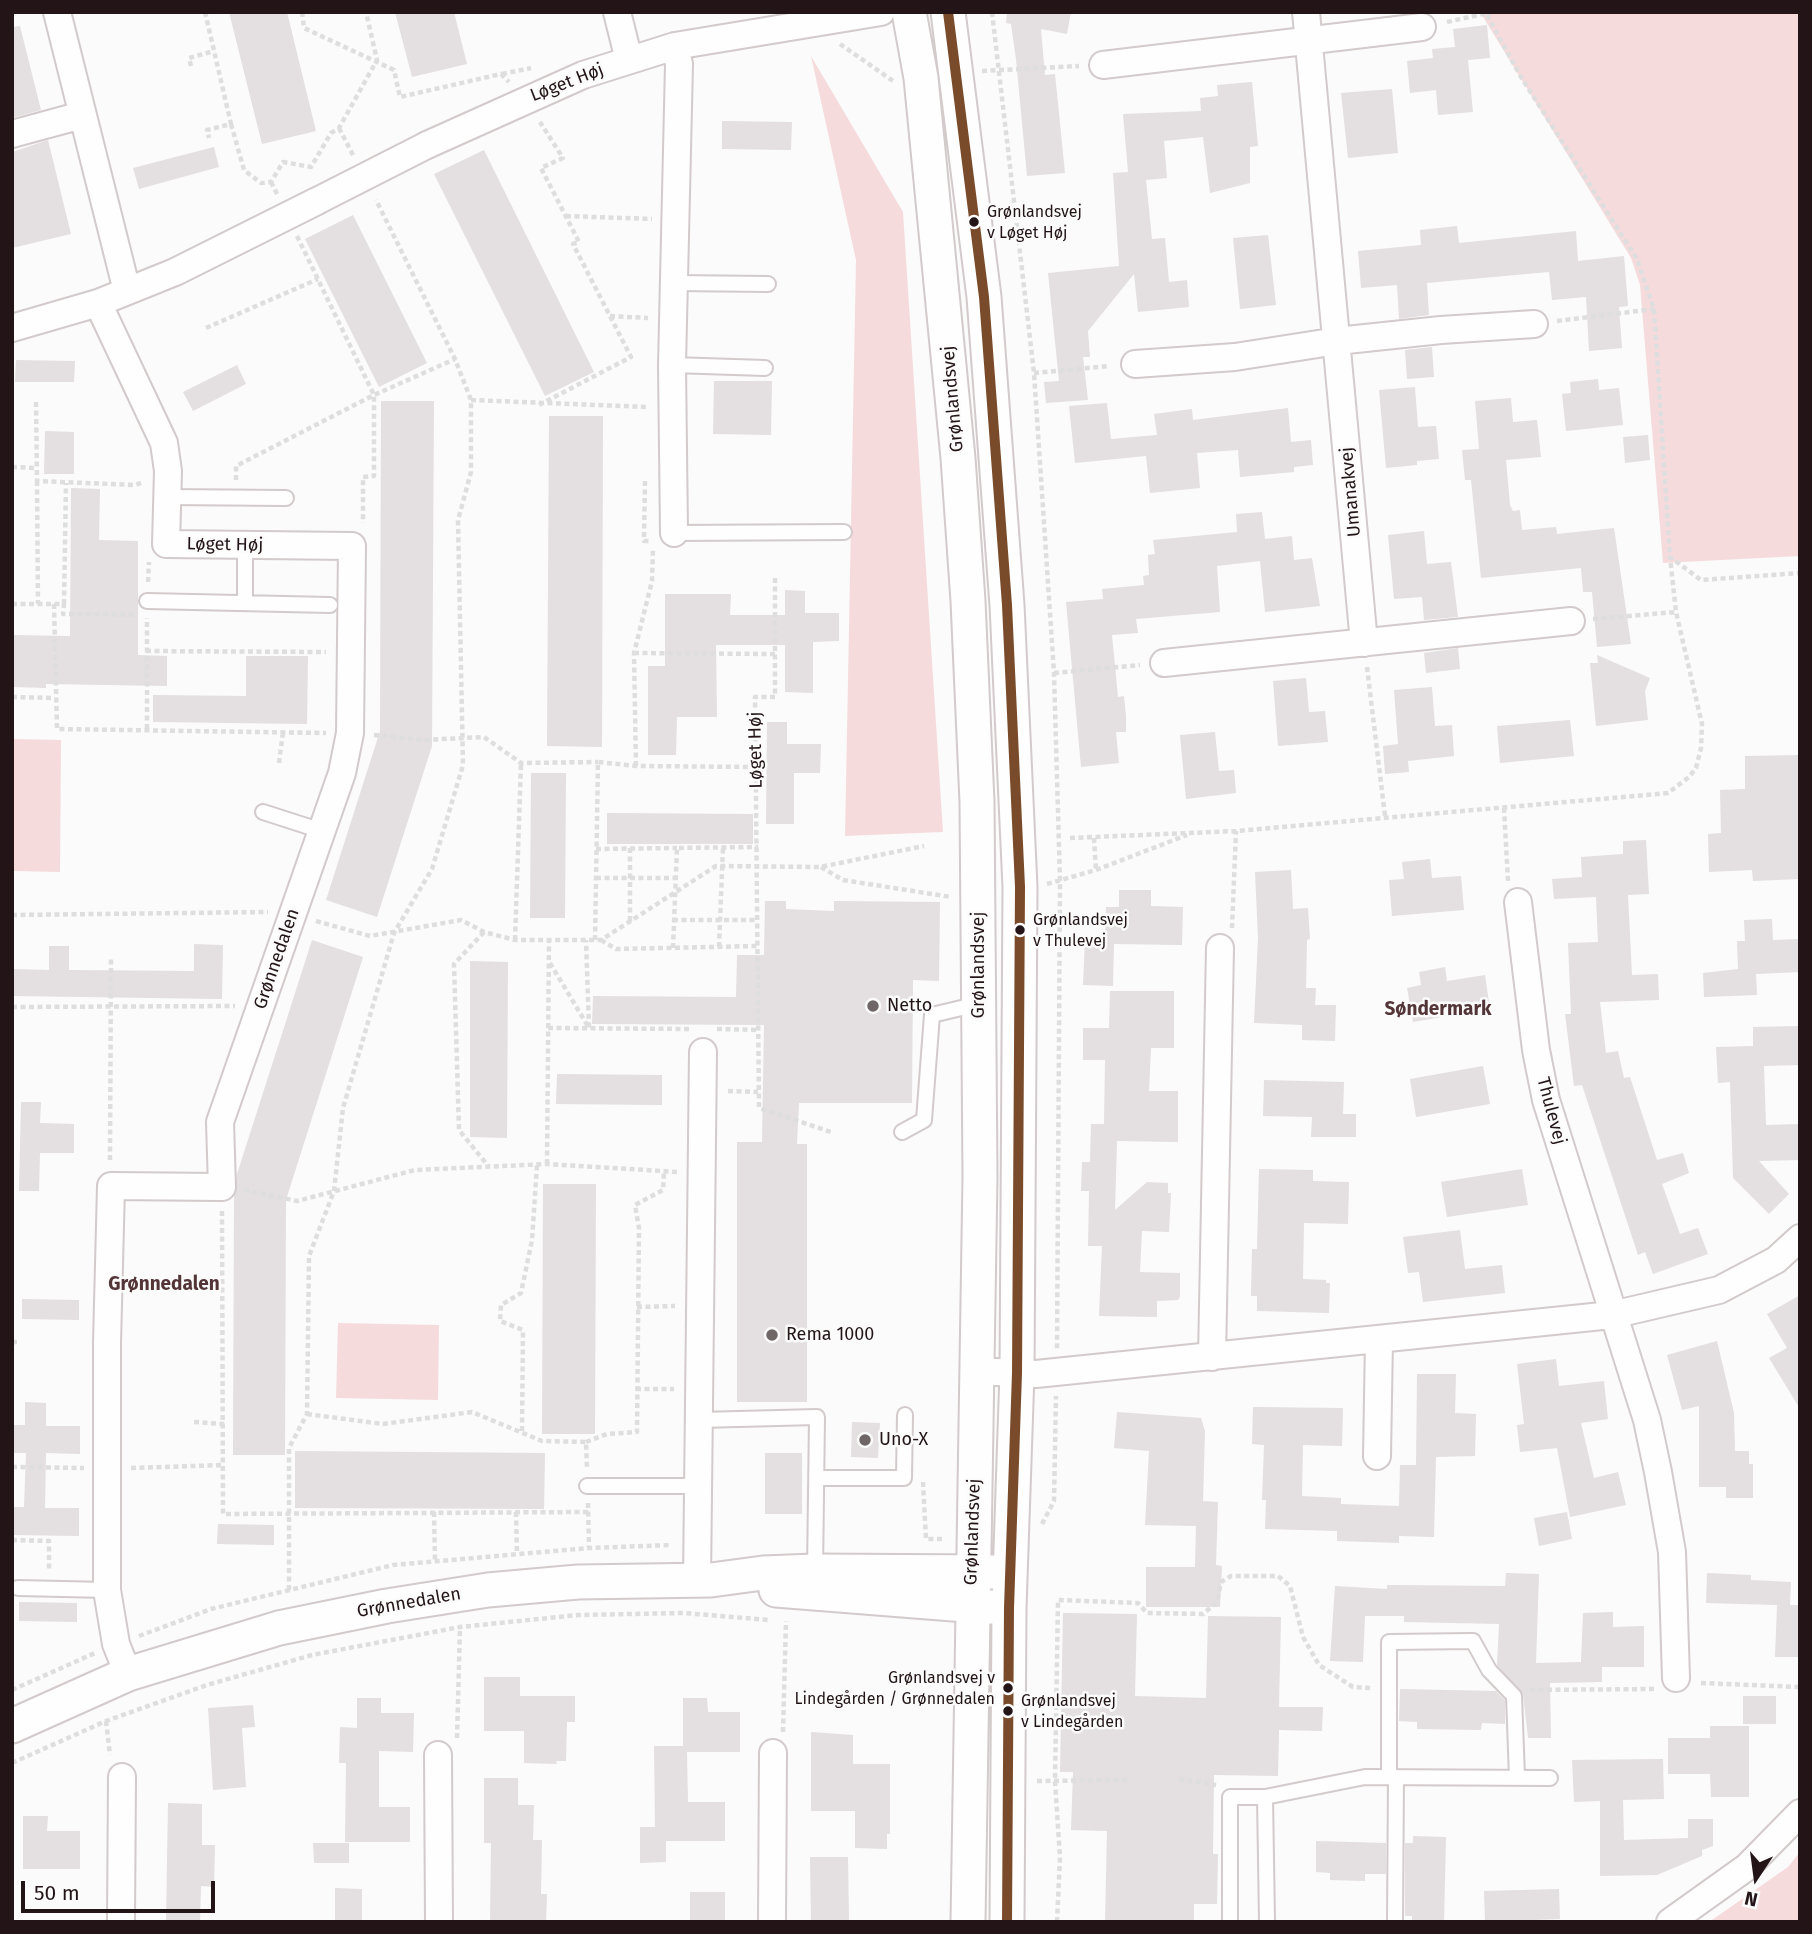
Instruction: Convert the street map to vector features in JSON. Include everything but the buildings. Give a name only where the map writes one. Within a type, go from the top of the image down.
[{"type":"street","points":[[57,12],[127,291]]},
{"type":"street","points":[[617,12],[629,60]]},
{"type":"street","name":"Løget Høj","points":[[12,328],[99,303],[174,272],[526,98],[629,60],[675,46],[881,12]]},
{"type":"street","name":"Grønlandsvej","points":[[909,12],[921,78],[958,458],[968,601],[980,897],[977,1371],[971,1607],[968,1922]]},
{"type":"street","points":[[948,12],[984,297],[1007,605],[1020,887],[1017,1374],[1009,1608],[1007,1922]]},
{"type":"street","name":"Umanakvej","points":[[1306,12],[1364,643]]},
{"type":"street","points":[[1103,65],[1203,55],[1309,38],[1422,27]]},
{"type":"street","points":[[664,537],[673,407],[674,219],[679,64],[675,46]]},
{"type":"street","points":[[12,134],[82,115]]},
{"type":"street","name":"Løget Høj","points":[[99,303],[130,377],[164,443],[168,484],[166,544],[352,546],[350,733]]},
{"type":"street","points":[[1135,364],[1235,357],[1337,341],[1461,328],[1534,324]]},
{"type":"street","points":[[1164,663],[1571,621]]},
{"type":"street","name":"Grønnedalen","points":[[222,1187],[220,1122],[342,773],[350,733]]},
{"type":"street","name":"Thulevej","points":[[1518,902],[1536,1050],[1546,1100],[1647,1420],[1672,1552],[1676,1678]]},
{"type":"street","points":[[1212,1357],[1220,948]]},
{"type":"street","points":[[703,1052],[698,1486],[704,1580]]},
{"type":"street","points":[[128,1674],[116,1644],[107,1590],[106,1369],[111,1186],[222,1187]]},
{"type":"street","points":[[977,1371],[1017,1374],[1212,1357],[1612,1315],[1719,1290],[1776,1260],[1800,1238]]},
{"type":"street","points":[[1377,1456],[1380,1340]]},
{"type":"street","name":"Grønnedalen","points":[[809,1596],[972,1571],[1010,1572]]},
{"type":"street","name":"Grønnedalen","points":[[12,1726],[128,1674],[279,1628],[387,1605],[488,1590],[578,1582],[704,1580],[809,1596],[1009,1608]]},
{"type":"street","points":[[772,1922],[773,1753]]},
{"type":"street","points":[[438,1755],[439,1922]]},
{"type":"street","points":[[121,1922],[122,1777]]},
{"type":"street","points":[[1670,1922],[1748,1867],[1800,1813]]},
{"type":"lane","points":[[674,283],[768,284]]},
{"type":"lane","points":[[672,365],[765,368]]},
{"type":"lane","points":[[168,484],[236,498],[286,498]]},
{"type":"lane","points":[[664,537],[844,532]]},
{"type":"lane","points":[[244,602],[245,545]]},
{"type":"lane","points":[[147,608],[244,602],[330,605]]},
{"type":"lane","points":[[263,812],[322,831]]},
{"type":"lane","points":[[902,1132],[923,1120],[932,1015],[979,1004]]},
{"type":"lane","points":[[818,1478],[904,1478],[905,1415]]},
{"type":"lane","points":[[699,1420],[817,1417],[818,1519],[809,1596]]},
{"type":"lane","points":[[587,1486],[698,1486]]},
{"type":"lane","points":[[18,1588],[107,1590]]},
{"type":"lane","points":[[1395,1922],[1389,1642],[1473,1641],[1489,1670],[1514,1696],[1517,1777]]},
{"type":"lane","points":[[1230,1922],[1230,1797],[1265,1797],[1365,1777],[1550,1778]]},
{"type":"lane","points":[[1265,1797],[1267,1922]]},
{"type":"path","points":[[205,12],[244,170],[261,183],[271,182]]},
{"type":"path","points":[[302,12],[304,28],[394,70],[400,97],[501,74],[526,98],[563,158],[541,168],[579,242],[573,244],[631,357],[539,405]]},
{"type":"path","points":[[271,182],[282,162],[311,167],[331,133],[339,128],[377,60],[366,12]]},
{"type":"path","points":[[1070,838],[1236,831],[1668,793],[1696,768],[1701,748],[1702,724],[1676,612],[1654,309],[1637,259],[1521,77],[1490,14],[1422,27]]},
{"type":"path","points":[[828,19],[833,38],[891,80],[899,81]]},
{"type":"path","points":[[191,66],[189,58],[214,51]]},
{"type":"path","points":[[978,71],[1103,65]]},
{"type":"path","points":[[209,138],[207,130],[231,124]]},
{"type":"path","points":[[339,128],[357,164]]},
{"type":"path","points":[[271,182],[374,395],[374,476],[363,477],[362,531]]},
{"type":"path","points":[[289,1590],[289,1448],[307,1414],[309,1256],[334,1191],[343,1108],[394,933],[432,869],[463,765],[458,520],[471,472],[471,400],[456,359],[370,188]]},
{"type":"path","points":[[566,216],[674,219]]},
{"type":"path","points":[[206,328],[317,279]]},
{"type":"path","points":[[1534,324],[1654,309]]},
{"type":"path","points":[[610,316],[673,320]]},
{"type":"path","points":[[236,498],[236,466],[374,395],[456,359]]},
{"type":"path","points":[[1034,373],[1135,364]]},
{"type":"path","points":[[471,400],[539,405],[673,407]]},
{"type":"path","points":[[36,402],[38,604]]},
{"type":"path","points":[[12,467],[37,468]]},
{"type":"path","points":[[37,481],[168,484]]},
{"type":"path","points":[[66,482],[64,614],[147,608],[147,729]]},
{"type":"path","points":[[636,766],[634,653],[664,537]]},
{"type":"path","points":[[1670,557],[1701,580],[1800,573]]},
{"type":"path","name":"Løget Høj","points":[[775,578],[775,697],[755,697],[759,865],[759,1108],[834,1133]]},
{"type":"path","points":[[12,604],[64,604]]},
{"type":"path","points":[[54,604],[54,698],[57,729],[350,733],[424,740],[484,737],[521,763],[598,762],[636,766],[755,767]]},
{"type":"path","points":[[1571,621],[1676,612]]},
{"type":"path","points":[[1364,643],[1385,816]]},
{"type":"path","points":[[146,651],[351,652]]},
{"type":"path","points":[[634,653],[775,654]]},
{"type":"path","points":[[1054,673],[1164,663]]},
{"type":"path","points":[[12,697],[54,698]]},
{"type":"path","points":[[279,763],[283,732]]},
{"type":"path","points":[[598,762],[598,940]]},
{"type":"path","points":[[515,940],[521,763]]},
{"type":"path","points":[[1504,808],[1508,887],[1518,902]]},
{"type":"path","points":[[1220,948],[1232,936],[1236,831]]},
{"type":"path","points":[[1020,887],[1041,886],[1096,870],[1191,834]]},
{"type":"path","points":[[1094,838],[1096,870]]},
{"type":"path","points":[[596,849],[758,846]]},
{"type":"path","points":[[598,940],[716,866],[820,867],[924,846]]},
{"type":"path","points":[[719,947],[723,847]]},
{"type":"path","points":[[630,848],[630,921]]},
{"type":"path","points":[[673,948],[677,848]]},
{"type":"path","points":[[820,867],[843,880],[945,896],[980,897]]},
{"type":"path","points":[[596,878],[675,878]]},
{"type":"path","points":[[12,915],[294,911],[321,924],[370,936],[461,920],[484,933],[515,940],[598,940],[616,949],[757,946]]},
{"type":"path","points":[[673,920],[758,920]]},
{"type":"path","points":[[484,933],[454,964],[459,1130],[489,1167]]},
{"type":"path","points":[[547,1164],[549,940]]},
{"type":"path","points":[[586,940],[589,1028]]},
{"type":"path","points":[[110,958],[111,1186]]},
{"type":"path","points":[[549,961],[589,1028]]},
{"type":"path","points":[[12,1007],[261,1007]]},
{"type":"path","points":[[548,1028],[758,1030]]},
{"type":"path","points":[[588,1512],[223,1514],[222,1187],[297,1200],[415,1170],[547,1164],[701,1173]]},
{"type":"path","points":[[522,1431],[523,1330],[500,1321],[501,1305],[522,1293],[532,1240],[537,1165]]},
{"type":"path","points":[[307,1414],[383,1424],[472,1412],[542,1441],[586,1442],[607,1434],[637,1432],[639,1228],[635,1205],[663,1190],[664,1171]]},
{"type":"path","points":[[637,1307],[700,1306]]},
{"type":"path","points":[[636,1389],[699,1389]]},
{"type":"path","points":[[194,1422],[224,1424]]},
{"type":"path","points":[[586,1442],[589,1548]]},
{"type":"path","points":[[904,1478],[923,1482],[926,1539],[942,1539]]},
{"type":"path","points":[[434,1512],[435,1562]]},
{"type":"path","points":[[516,1512],[517,1554]]},
{"type":"path","points":[[12,1540],[49,1541],[48,1589]]},
{"type":"path","points":[[1057,1922],[1060,1857],[1055,1782],[1058,1600],[1138,1602],[1147,1613],[1203,1614],[1217,1602],[1221,1582],[1231,1576],[1278,1576],[1290,1586],[1303,1637],[1320,1665],[1353,1687],[1389,1689]]},
{"type":"path","points":[[773,1753],[783,1739],[786,1621],[809,1596]]},
{"type":"path","points":[[12,1763],[106,1721],[208,1685],[312,1655],[460,1627],[592,1614],[684,1613],[786,1621]]},
{"type":"path","points":[[438,1755],[456,1745],[460,1627]]},
{"type":"path","points":[[1514,1696],[1520,1690],[1662,1689],[1676,1678],[1713,1686],[1800,1688]]},
{"type":"path","points":[[1179,1779],[1213,1784],[1230,1797]]},
{"type":"path","points":[[1008,1780],[1127,1780]]},
{"type":"shaded area","points":[[1480,12],[1800,12],[1800,556],[1663,563],[1640,285],[1631,258]]},
{"type":"shaded area","points":[[811,56],[903,212],[943,832],[845,836],[856,260]]},
{"type":"shaded area","points":[[12,739],[61,740],[60,872],[12,871]]},
{"type":"shaded area","points":[[338,1323],[439,1325],[438,1400],[336,1398]]},
{"type":"shaded area","points":[[1800,1852],[1800,1922],[1709,1922],[1788,1867]]},
{"type":"transit line","points":[[948,12],[984,297],[1007,605],[1020,887],[1017,1373],[1009,1608],[1007,1922]]},
{"type":"place","name":"Grønlandsvej v Løget Høj","points":[[974,222]]},
{"type":"place","name":"Grønlandsvej v Thulevej","points":[[1020,930]]},
{"type":"place","name":"Netto","points":[[873,1006]]},
{"type":"place","name":"Rema 1000","points":[[772,1335]]},
{"type":"place","name":"Uno-X","points":[[865,1440]]},
{"type":"place","name":"Grønlandsvej v Lindegården / Grønnedalen","points":[[1008,1688]]},
{"type":"place","name":"Grønlandsvej v Lindegården","points":[[1008,1711]]},
{"type":"district","name":"Søndermark","points":[[1438,1010]]},
{"type":"district","name":"Grønnedalen","points":[[164,1285]]}]
